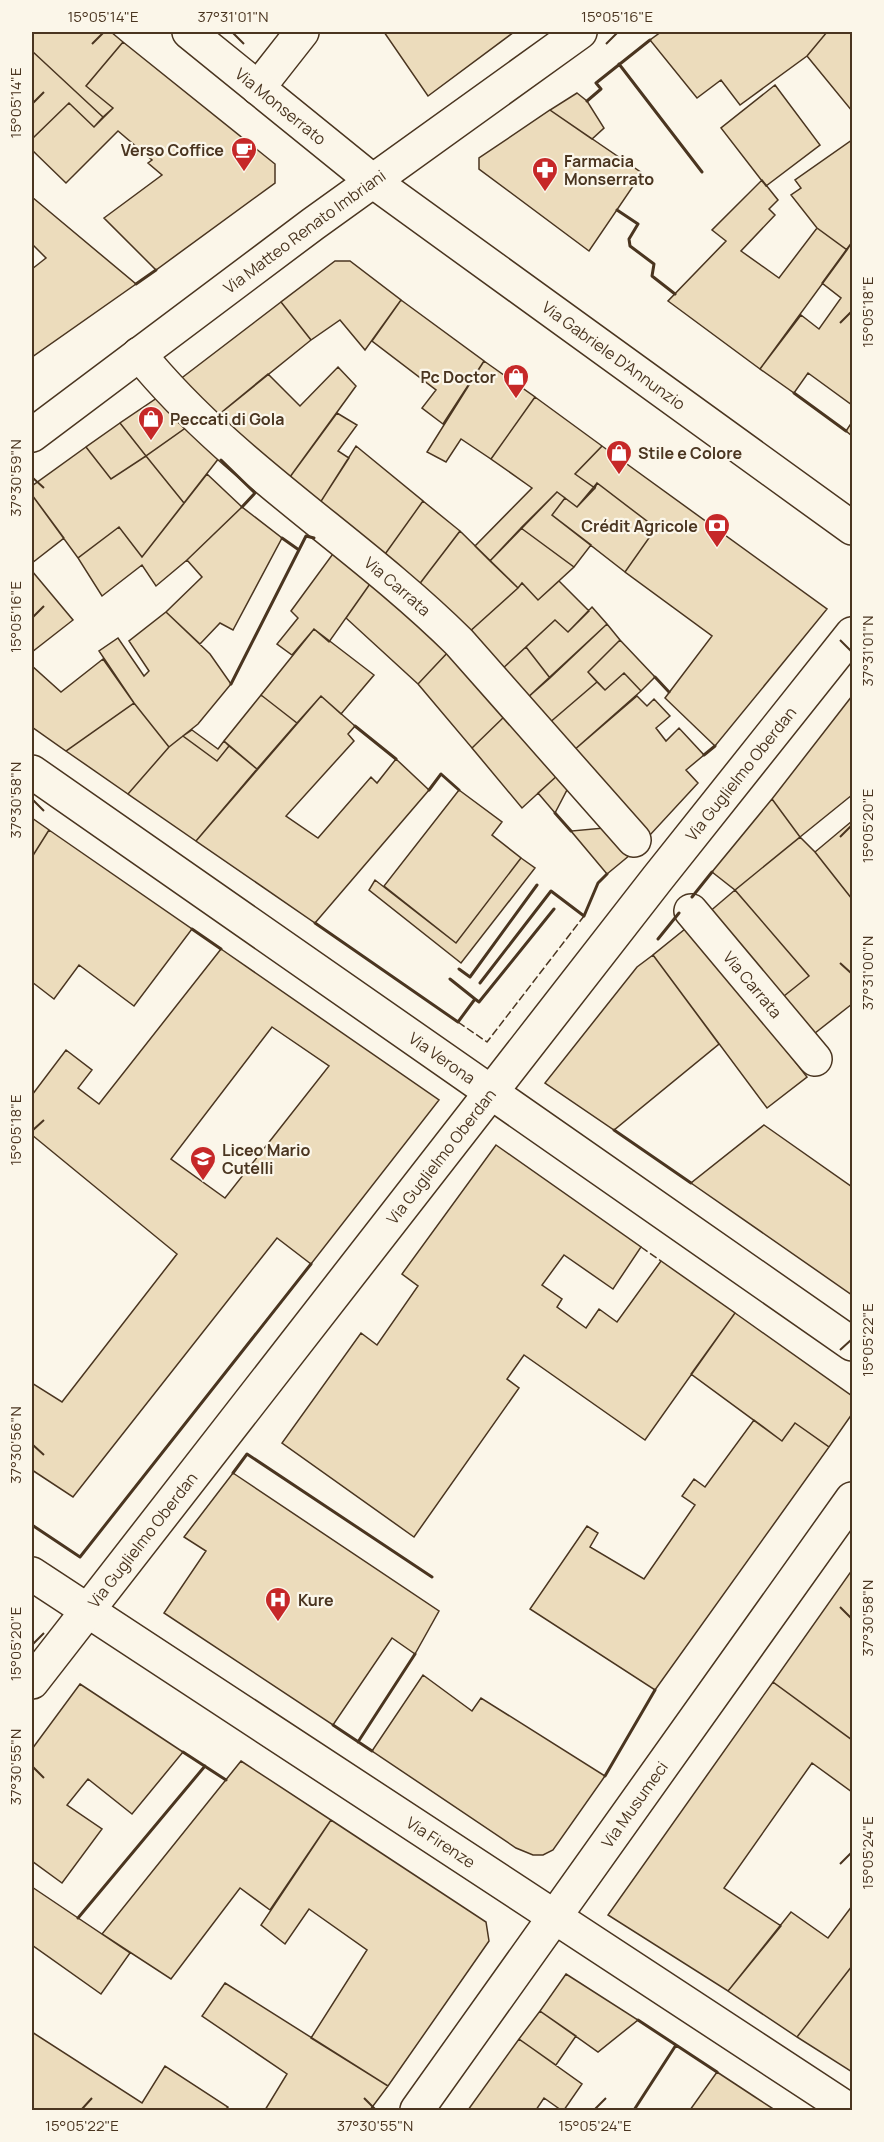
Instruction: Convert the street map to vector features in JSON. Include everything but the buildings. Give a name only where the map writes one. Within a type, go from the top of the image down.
[{"type":"street","name":"Via Monserrato","points":[[189,32],[374,182]]},
{"type":"street","points":[[258,87],[302,32]]},
{"type":"street","name":"Via Matteo Renato Imbriani","points":[[32,435],[313,224],[580,32]]},
{"type":"street","name":"Via Gabriele D'Annunzio","points":[[374,182],[852,528]]},
{"type":"street","name":"Via Carrata","points":[[139,354],[165,385],[218,436],[428,612],[459,642],[634,840]]},
{"type":"street","name":"Via Guglielmo Oberdan","points":[[32,1682],[657,879],[852,634]]},
{"type":"street","name":"Via Verona","points":[[32,772],[852,1344]]},
{"type":"street","name":"Via Carrata","points":[[691,911],[814,1059]]},
{"type":"street","name":"Via Musumeci","points":[[417,2110],[852,1499]]},
{"type":"street","name":"Via Firenze","points":[[32,1574],[849,2110]]},
{"type":"fence","points":[[458,1022],[487,1042],[584,916]]},
{"type":"fence","points":[[641,1247],[661,1261]]},
{"type":"wall","points":[[587,101],[601,89],[596,83],[650,40]]},
{"type":"wall","points":[[619,64],[702,172]]},
{"type":"wall","points":[[617,210],[638,224],[629,239],[630,246],[654,264],[652,276],[675,294]]},
{"type":"wall","points":[[136,284],[156,270]]},
{"type":"wall","points":[[794,393],[846,431]]},
{"type":"wall","points":[[221,460],[255,493],[242,507]]},
{"type":"wall","points":[[231,684],[306,536],[314,538]]},
{"type":"wall","points":[[282,538],[299,550]]},
{"type":"wall","points":[[655,677],[669,692]]},
{"type":"wall","points":[[355,726],[396,759]]},
{"type":"wall","points":[[704,755],[715,746]]},
{"type":"wall","points":[[429,790],[441,774],[459,790]]},
{"type":"wall","points":[[555,813],[571,831]]},
{"type":"wall","points":[[692,897],[712,872]]},
{"type":"wall","points":[[480,983],[551,891],[584,916],[598,883],[607,874]]},
{"type":"wall","points":[[459,969],[470,977],[537,885]]},
{"type":"wall","points":[[315,923],[458,1022],[475,999],[479,1002],[554,909]]},
{"type":"wall","points":[[658,939],[679,913]]},
{"type":"wall","points":[[192,929],[221,949]]},
{"type":"wall","points":[[450,979],[475,999]]},
{"type":"wall","points":[[614,1130],[691,1183]]},
{"type":"wall","points":[[32,1525],[80,1557],[311,1264]]},
{"type":"wall","points":[[233,1473],[247,1454],[432,1577]]},
{"type":"wall","points":[[358,1742],[415,1654]]},
{"type":"wall","points":[[605,1776],[655,1690]]},
{"type":"wall","points":[[333,1725],[372,1751]]},
{"type":"wall","points":[[183,1752],[226,1780]]},
{"type":"wall","points":[[78,1918],[205,1766]]},
{"type":"wall","points":[[638,2020],[717,2072]]},
{"type":"wall","points":[[634,2110],[676,2045]]},
{"type":"place","name":"Verso Coffice","points":[[244,173]]},
{"type":"place","name":"Farmacia Monserrato","points":[[545,193]]},
{"type":"place","name":"Pc Doctor","points":[[516,400]]},
{"type":"place","name":"Peccati di Gola","points":[[151,442]]},
{"type":"place","name":"Stile e Colore","points":[[619,476]]},
{"type":"place","name":"Crédit Agricole","points":[[717,549]]},
{"type":"place","name":"Liceo Mario Cutelli","points":[[203,1182]]},
{"type":"place","name":"Kure","points":[[278,1623]]}]
